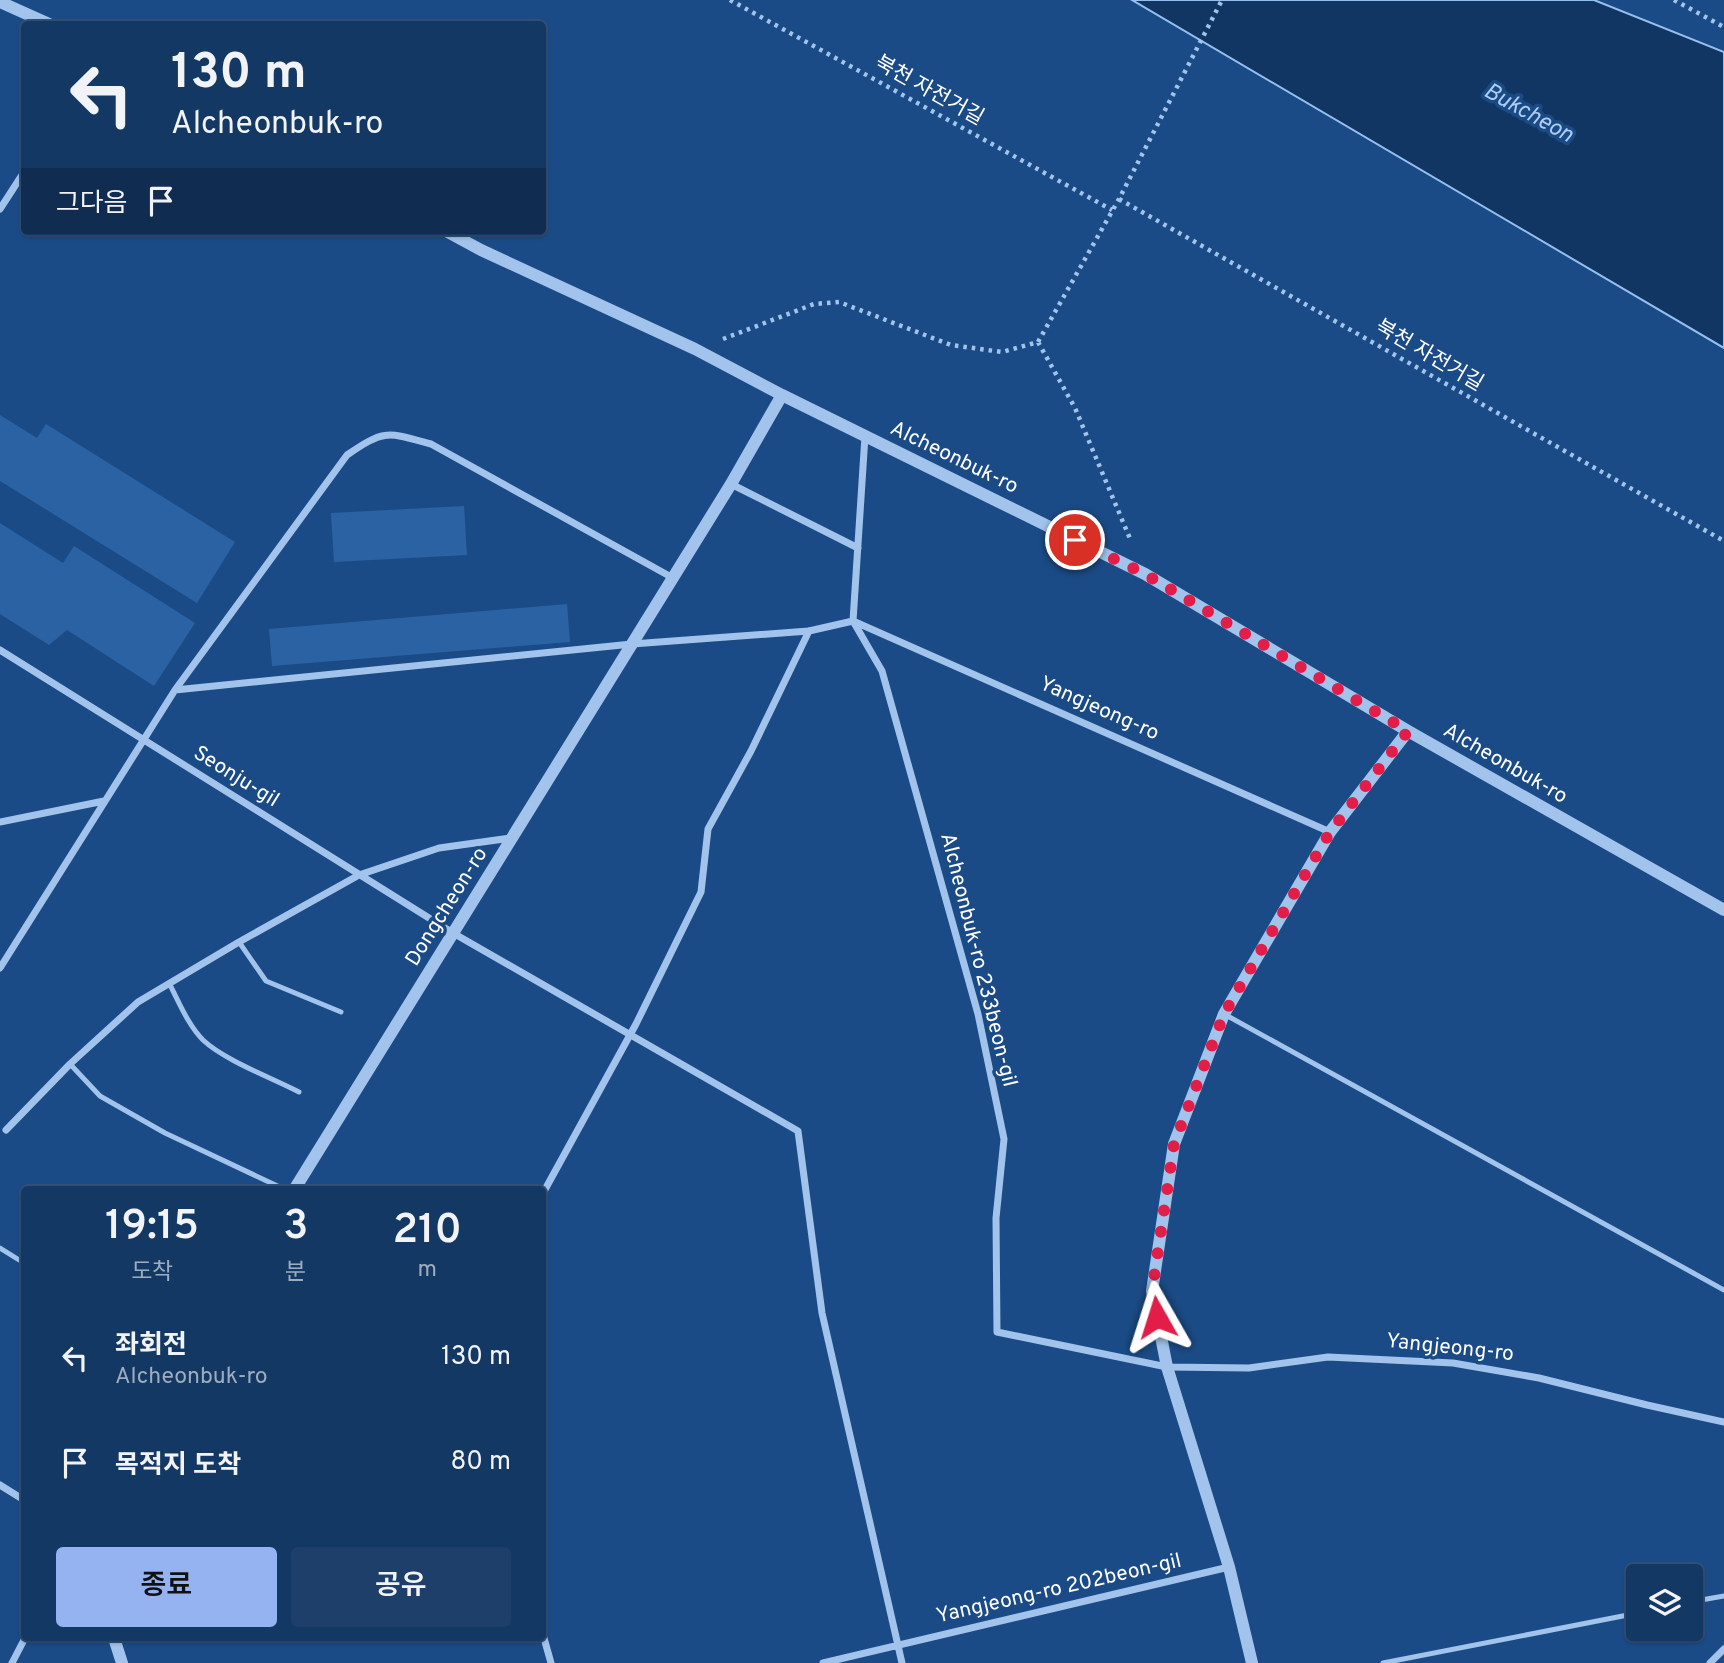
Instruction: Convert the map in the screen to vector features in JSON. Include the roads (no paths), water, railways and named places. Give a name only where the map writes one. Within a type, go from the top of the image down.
[{"type":"street","points":[[0,2],[42,21]]},
{"type":"street","points":[[0,209],[21,177]]},
{"type":"street","name":"Alcheonbuk-ro","points":[[453,235],[695,349],[782,395],[1145,574],[1408,731],[1724,910]]},
{"type":"street","name":"Dongcheon-ro","points":[[296,1186],[731,484],[782,395]]},
{"type":"street","points":[[0,968],[175,690],[347,455],[373,437],[394,434],[431,444],[673,578]]},
{"type":"street","points":[[175,690],[632,644],[809,631],[853,621],[865,435]]},
{"type":"street","points":[[731,484],[858,548]]},
{"type":"street","name":"Yangjeong-ro","points":[[853,621],[1330,832]]},
{"type":"street","name":"Alcheonbuk-ro 233beon-gil","points":[[853,621],[882,671],[978,1014],[1004,1139],[996,1218],[997,1332],[1167,1367]]},
{"type":"street","points":[[546,1188],[630,1036],[701,892],[708,829],[751,751],[809,631]]},
{"type":"street","name":"Seonju-gil","points":[[0,650],[453,933],[798,1131],[822,1314],[897,1645]]},
{"type":"street","points":[[1252,1663],[1229,1567],[1167,1367],[1152,1291],[1174,1144],[1224,1014],[1330,832],[1408,731]]},
{"type":"street","points":[[0,822],[104,801]]},
{"type":"street","points":[[6,1130],[70,1064],[138,1002],[239,942],[359,875],[439,848],[512,838]]},
{"type":"street","name":"Yangjeong-ro","points":[[1167,1367],[1249,1368],[1328,1357],[1453,1363],[1539,1378],[1724,1422]]},
{"type":"street","points":[[0,1485],[21,1498]]},
{"type":"street","name":"Yangjeong-ro 202beon-gil","points":[[823,1663],[1229,1567]]},
{"type":"street","points":[[12,1663],[23,1641]]},
{"type":"street","points":[[115,1641],[122,1663]]},
{"type":"street","points":[[545,1641],[551,1663]]},
{"type":"street","points":[[897,1645],[902,1663]]},
{"type":"street","points":[[1710,1663],[1724,1649]]},
{"type":"lane","points":[[239,942],[266,981],[341,1012]]},
{"type":"lane","points":[[169,984],[202,1039],[222,1053],[299,1092]]},
{"type":"lane","points":[[1224,1014],[1724,1290]]},
{"type":"lane","points":[[70,1064],[100,1096],[165,1133],[278,1186]]},
{"type":"lane","points":[[0,1248],[21,1262]]},
{"type":"lane","points":[[1703,1600],[1724,1596]]},
{"type":"lane","points":[[1383,1663],[1626,1615]]},
{"type":"water","name":"Bukcheon","points":[[1132,0],[1594,0],[1724,52],[1724,348]]}]
